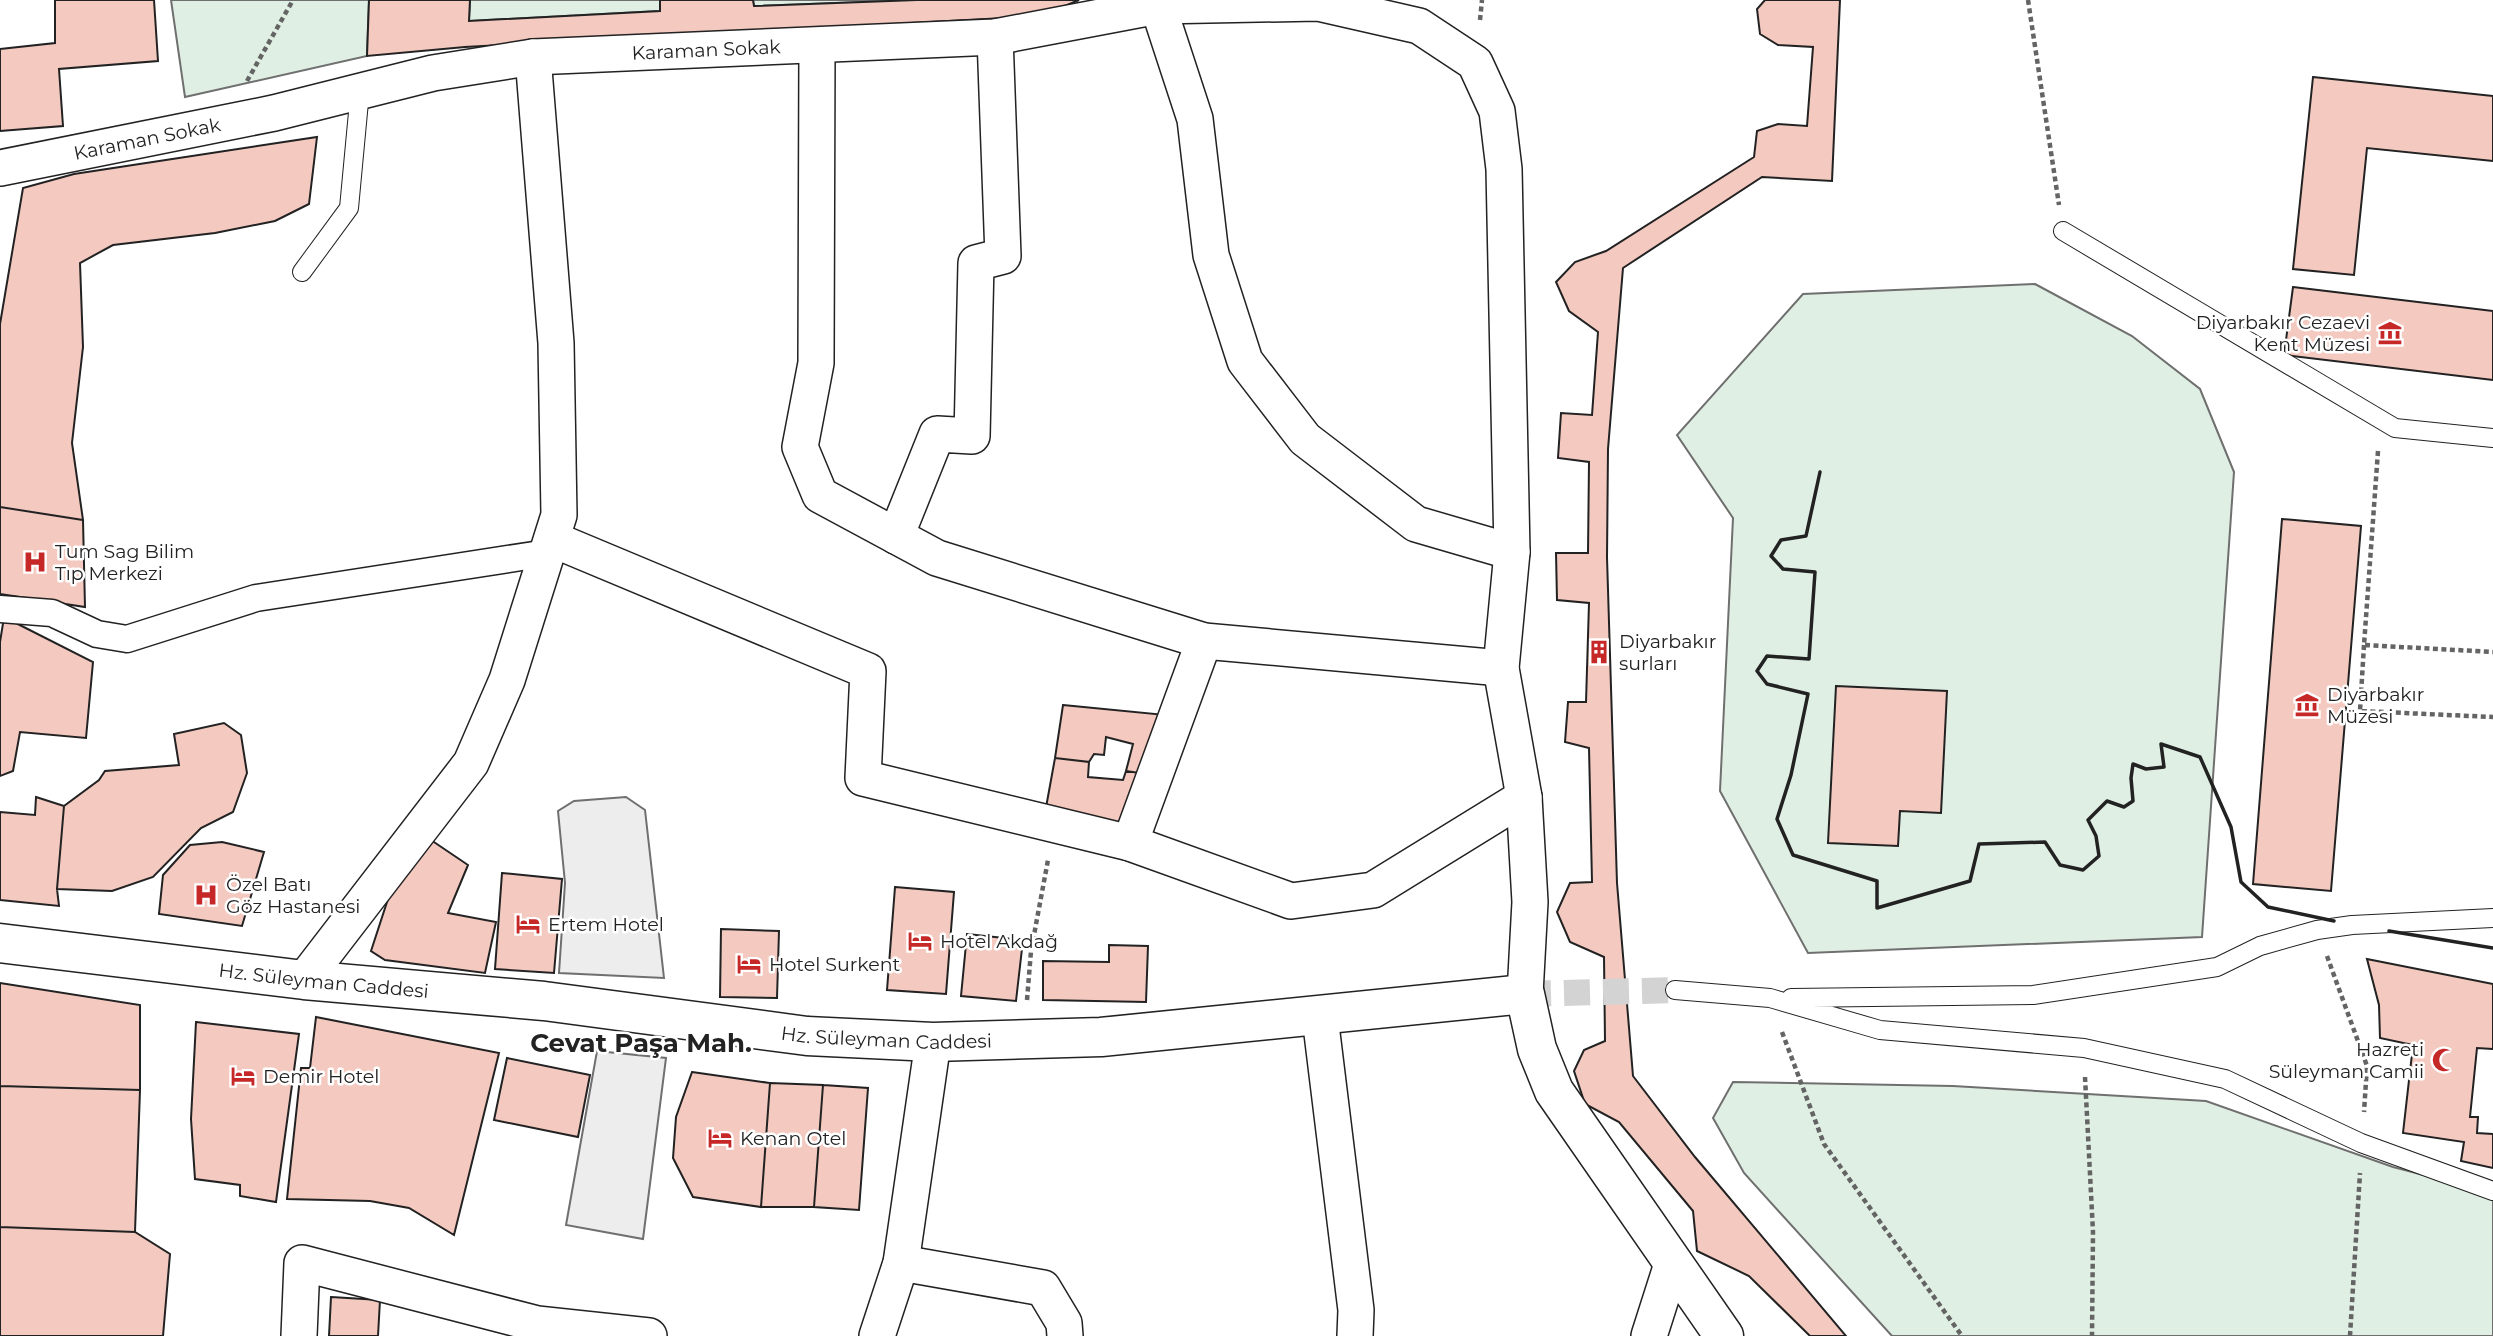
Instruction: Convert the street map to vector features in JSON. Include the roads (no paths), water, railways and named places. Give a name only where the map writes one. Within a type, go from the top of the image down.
[{"type":"street","name":"Karaman Sokak","points":[[0,168],[223,124],[433,73],[533,57],[817,47],[995,37],[1158,6],[1318,3],[1419,26],[1475,63],[1497,111],[1504,181],[1512,552]]},
{"type":"street","points":[[1158,6],[1195,119],[1210,255],[1245,360],[1305,439],[1416,524],[1512,552],[1501,668],[1524,797],[1530,902],[1525,994],[1537,1049],[1554,1091],[1724,1336]]},
{"type":"street","points":[[896,536],[937,434],[972,436],[976,262],[1003,256],[995,37]]},
{"type":"street","points":[[817,47],[816,363],[800,447],[820,495],[937,558],[1204,640],[1501,668]]},
{"type":"street","points":[[304,980],[471,763],[507,680],[559,515],[556,343],[533,57]]},
{"type":"street","points":[[0,609],[52,613],[97,635],[127,639],[256,598],[549,546],[868,671],[863,778],[1130,843],[1291,901],[1373,890],[1524,797]]},
{"type":"street","points":[[1130,843],[1204,640]]},
{"type":"street","name":"Hz. Süleyman Caddesi","points":[[0,943],[304,980],[544,1001],[807,1036],[933,1042],[1101,1037],[1320,1017],[1525,994]]},
{"type":"street","points":[[1320,1017],[1356,1310],[1355,1336]]},
{"type":"street","points":[[877,1336],[901,1264],[933,1042]]},
{"type":"street","points":[[299,1336],[302,1263],[537,1324],[649,1336]]},
{"type":"street","points":[[901,1264],[1043,1289],[1064,1323],[1065,1336]]},
{"type":"street","points":[[1648,1336],[1672,1264]]},
{"type":"lane","points":[[302,272],[349,208],[360,91]]},
{"type":"lane","points":[[2063,230],[2395,428],[2493,438]]},
{"type":"lane","points":[[1675,990],[1770,998],[2033,995],[2217,967],[2260,946],[2317,930],[2352,925],[2493,918]]},
{"type":"lane","points":[[1770,998],[1880,1030],[2084,1048],[2225,1079],[2361,1143],[2493,1191]]},
{"type":"tunnel","points":[[1525,994],[1675,990]]},
{"type":"place","name":"Diyarbakır Cezaevi Kent Müzesi","points":[[2390,333]]},
{"type":"place","name":"Tum Sag Bilim Tıp Merkezi","points":[[35,562]]},
{"type":"place","name":"Diyarbakır surları","points":[[1599,652]]},
{"type":"place","name":"Diyarbakır Müzesi","points":[[2307,705]]},
{"type":"place","name":"Özel Batı Göz Hastanesi","points":[[206,895]]},
{"type":"place","name":"Ertem Hotel","points":[[528,924]]},
{"type":"place","name":"Hotel Akdağ","points":[[920,941]]},
{"type":"place","name":"Hotel Surkent","points":[[749,964]]},
{"type":"place","name":"Hazreti Süleyman Camii","points":[[2444,1060]]},
{"type":"place","name":"Demir Hotel","points":[[243,1076]]},
{"type":"place","name":"Kenan Otel","points":[[720,1138]]},
{"type":"district","name":"Cevat Paşa Mah.","points":[[641,1043]]}]
